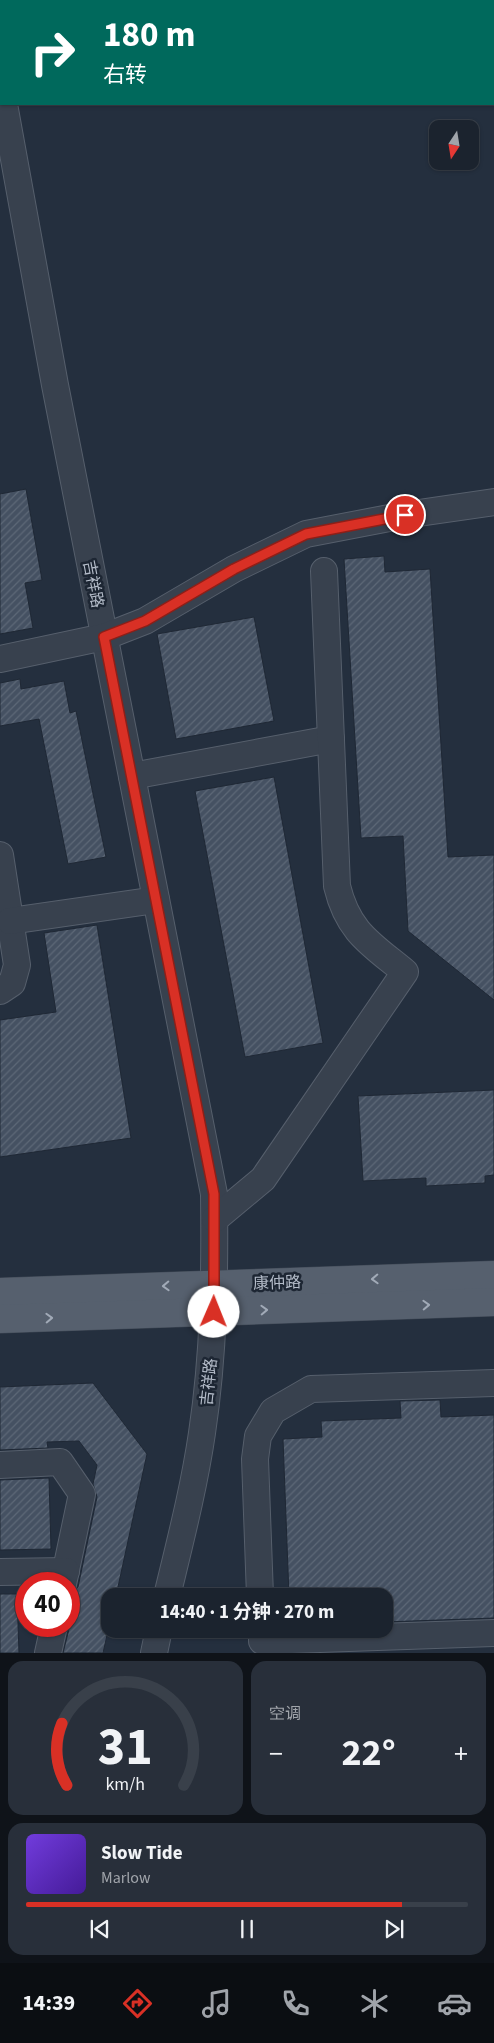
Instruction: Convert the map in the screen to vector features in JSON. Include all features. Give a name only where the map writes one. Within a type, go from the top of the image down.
[{"type":"main road","name":"康仲路","points":[[0,1292],[494,1275]]},
{"type":"main road","name":"康仲路","points":[[0,1319],[494,1302]]},
{"type":"street","name":"吉祥路","points":[[4,105],[11,202],[104,637],[214,1194],[214,1312],[202,1433],[192,1495],[169,1588]]},
{"type":"street","points":[[0,659],[104,637],[145,621],[234,569],[306,534],[405,515],[494,502]]},
{"type":"street","points":[[215,1219],[263,1179],[406,972],[356,931],[340,899],[337,886],[324,571]]},
{"type":"street","points":[[132,776],[331,739]]},
{"type":"street","points":[[0,854],[16,971],[12,983],[0,991]]},
{"type":"street","points":[[10,921],[156,900]]},
{"type":"street","points":[[260,1588],[255,1459],[258,1436],[266,1419],[273,1411],[311,1389],[494,1383]]},
{"type":"street","points":[[0,1465],[60,1462],[82,1494],[65,1572]]},
{"type":"street","points":[[0,1572],[15,1573]]},
{"type":"street","points":[[393,1636],[494,1633]]},
{"type":"street","points":[[48,1653],[52,1637]]},
{"type":"street","points":[[154,1653],[157,1638]]},
{"type":"street","points":[[262,1638],[262,1641],[349,1638]]},
{"type":"building","points":[[26,489],[42,580],[25,583],[33,628],[0,634],[0,494]]},
{"type":"building","points":[[384,556],[385,572],[430,569],[448,857],[494,855],[494,1000],[408,931],[403,836],[361,838],[344,559]]},
{"type":"building","points":[[254,617],[274,721],[176,739],[157,634]]},
{"type":"building","points":[[20,679],[21,689],[64,681],[70,713],[76,711],[106,857],[68,864],[39,719],[0,726],[0,683]]},
{"type":"building","points":[[274,777],[323,1043],[245,1057],[195,791]]},
{"type":"building","points":[[97,925],[131,1138],[0,1157],[0,1020],[56,1012],[44,933]]},
{"type":"building","points":[[494,1090],[494,1175],[485,1176],[485,1183],[426,1186],[426,1178],[363,1181],[358,1096]]},
{"type":"building","points":[[93,1383],[147,1454],[118,1588],[101,1588],[101,1638],[106,1638],[103,1653],[63,1653],[67,1637],[80,1637],[80,1578],[97,1497],[93,1484],[97,1465],[79,1441],[47,1442],[48,1448],[0,1450],[0,1387]]},
{"type":"building","points":[[440,1400],[441,1417],[494,1415],[494,1618],[393,1622],[393,1588],[289,1588],[283,1439],[322,1437],[321,1421],[401,1418],[400,1401]]},
{"type":"building","points":[[49,1478],[51,1549],[0,1550],[0,1480]]},
{"type":"building","points":[[0,1594],[15,1594],[15,1637],[18,1637],[19,1653],[0,1653]]},
{"type":"route","points":[[214,1312],[216,1253],[214,1194],[104,637],[145,621],[234,569],[306,534],[405,515]]}]
